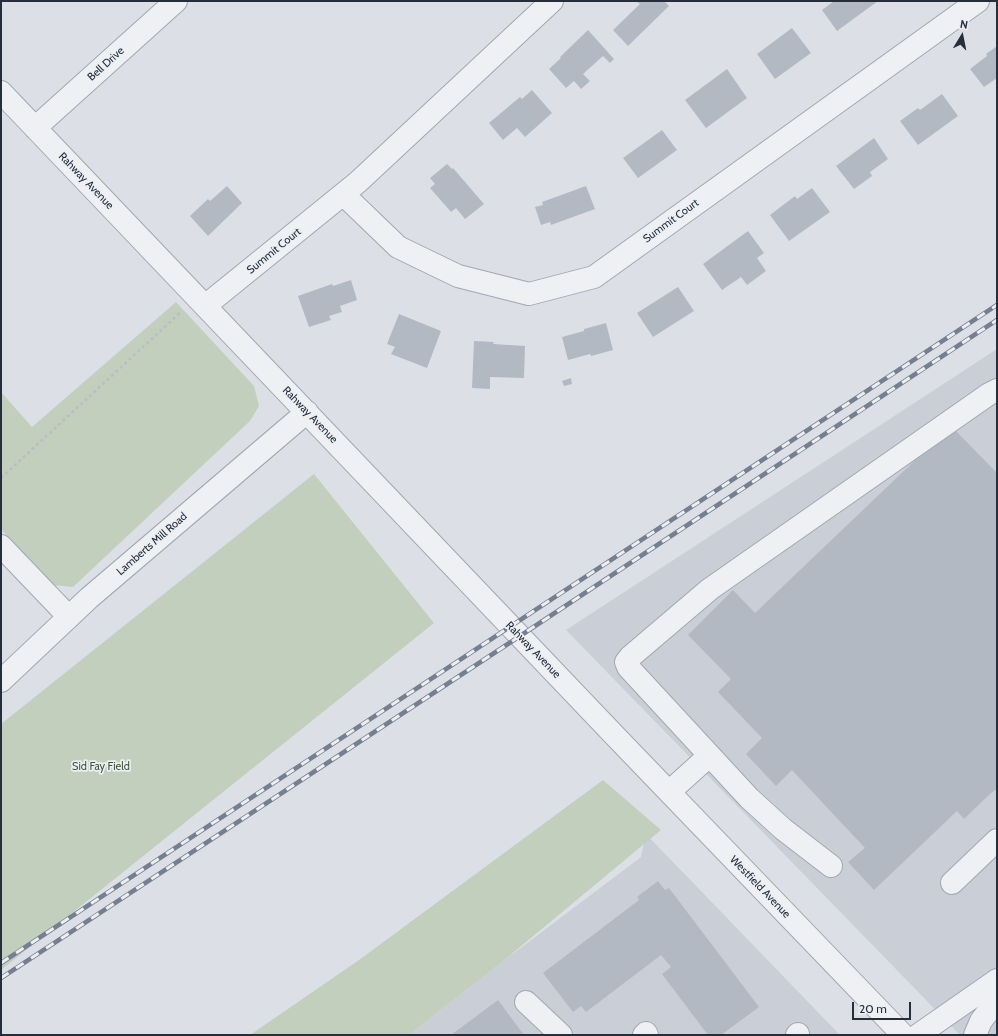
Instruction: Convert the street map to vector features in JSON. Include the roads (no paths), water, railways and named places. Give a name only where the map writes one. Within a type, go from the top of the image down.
[{"type":"street","name":"Bell Drive","points":[[35,128],[176,1]]},
{"type":"street","name":"Summit Court","points":[[201,301],[344,195],[552,1]]},
{"type":"street","name":"Summit Court","points":[[344,195],[398,248],[458,276],[529,294],[594,277],[978,1]]},
{"type":"street","name":"Rahway Avenue","points":[[1,92],[617,738]]},
{"type":"street","points":[[831,866],[783,829],[749,798],[628,667],[626,662],[630,656],[710,589],[997,390]]},
{"type":"street","name":"Lamberts Mill Road","points":[[1,681],[89,598],[307,412]]},
{"type":"street","points":[[1,546],[70,617]]},
{"type":"street","name":"Westfield Avenue","points":[[617,738],[906,1035]]},
{"type":"street","points":[[669,792],[709,756]]},
{"type":"street","points":[[952,883],[997,840]]},
{"type":"street","points":[[906,1035],[997,980]]},
{"type":"street","points":[[975,1035],[981,1021],[997,1000]]},
{"type":"street","points":[[526,1002],[561,1035]]},
{"type":"street","points":[[644,1035],[646,1033],[648,1035]]},
{"type":"railway","points":[[1,963],[997,305]]},
{"type":"railway","points":[[1,978],[997,320]]},
{"type":"park label","name":"Sid Fay Field","points":[[101,767]]}]
